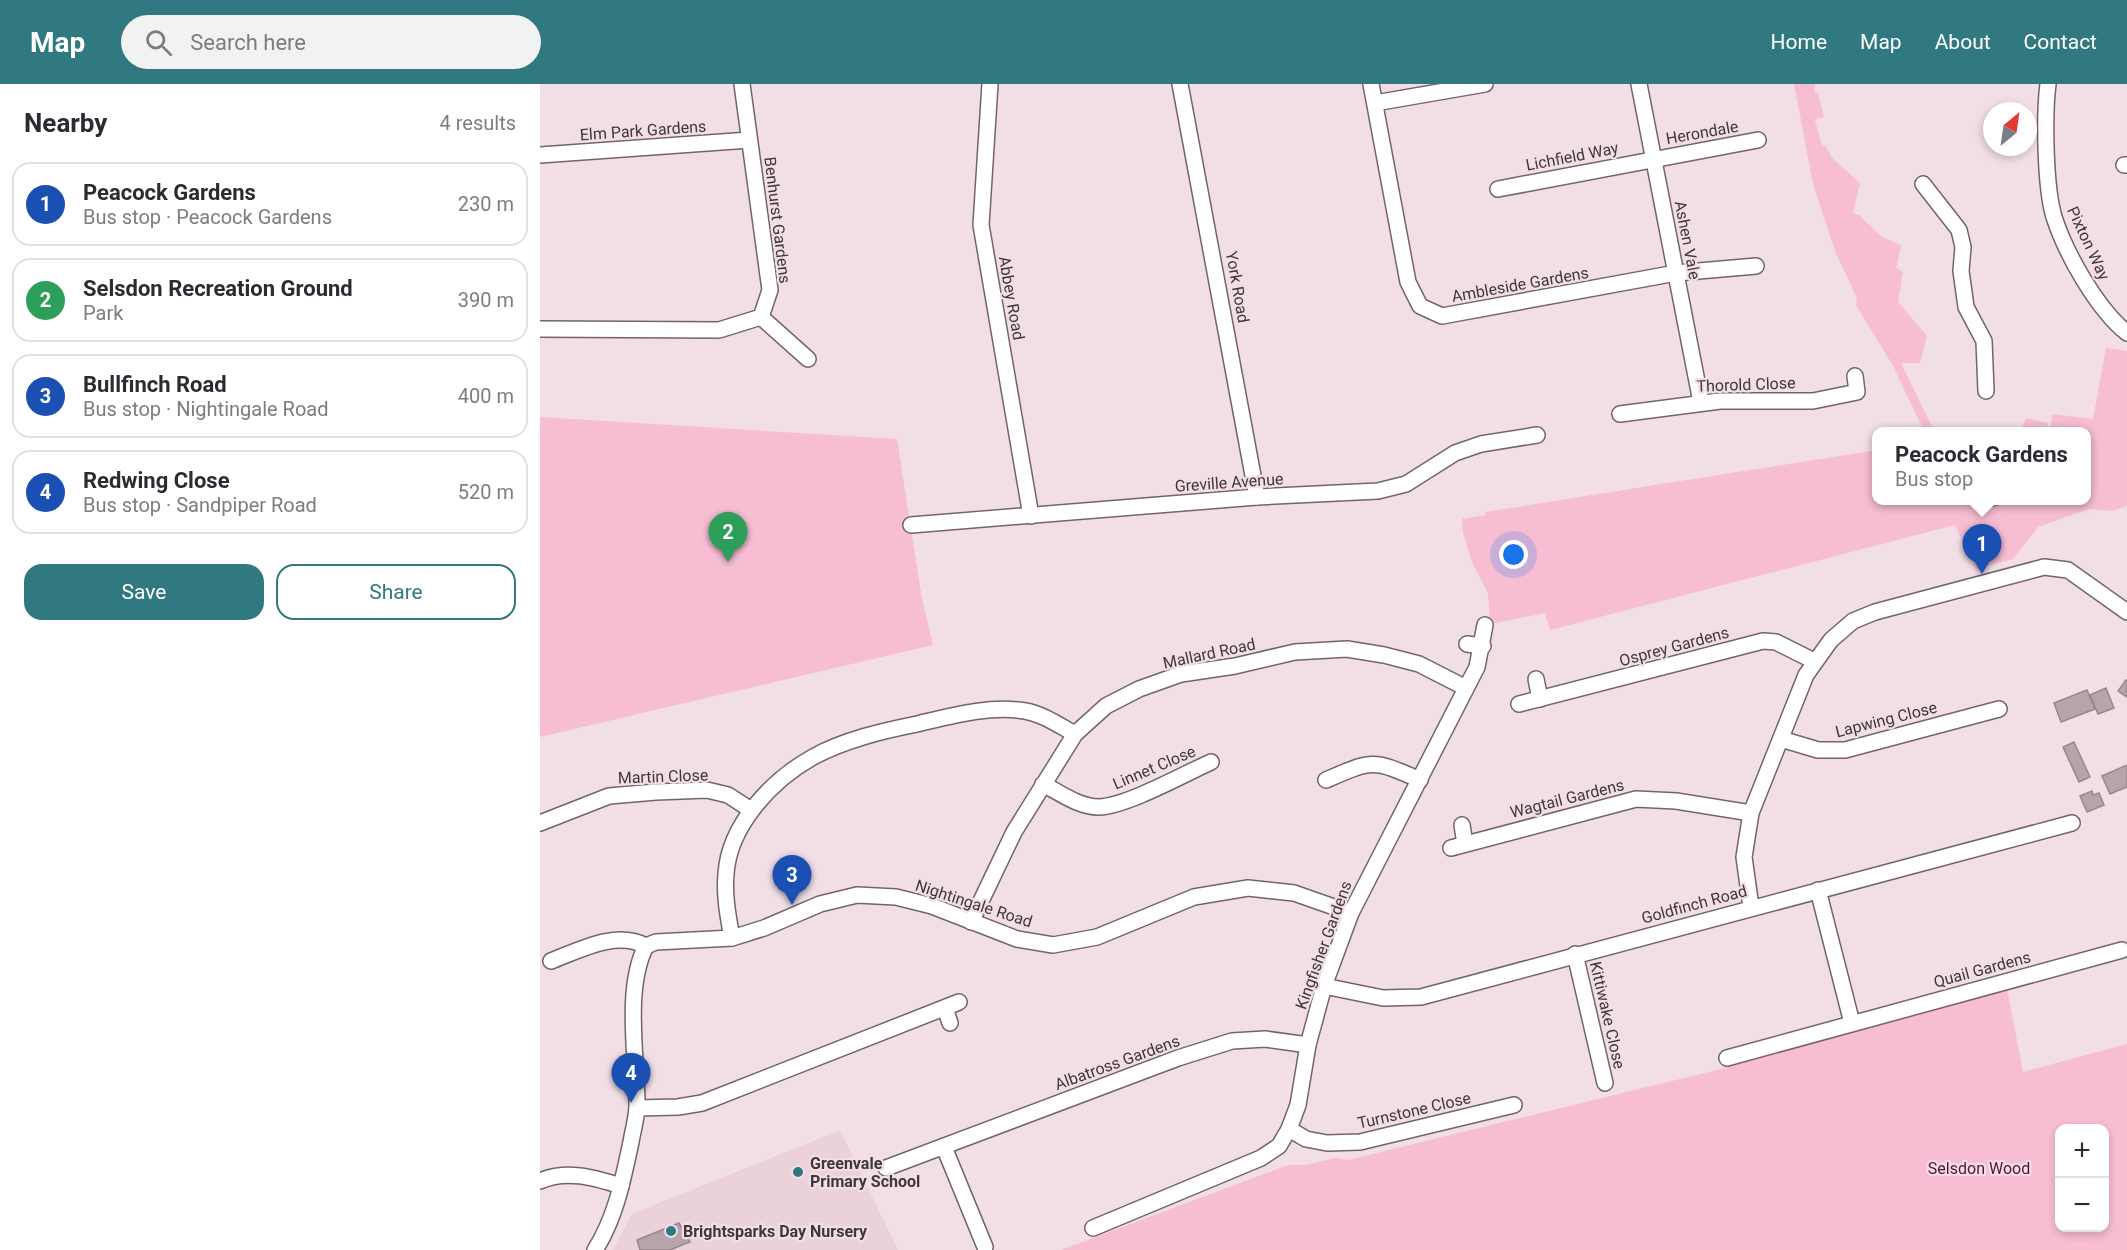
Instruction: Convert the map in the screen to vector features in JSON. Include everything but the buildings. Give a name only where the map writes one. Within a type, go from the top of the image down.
[{"type":"street","name":"Benhurst Gardens","points":[[742,84],[770,290],[761,317]]},
{"type":"street","name":"Abbey Road","points":[[990,84],[981,225],[1031,516]]},
{"type":"street","name":"York Road","points":[[1180,84],[1257,497]]},
{"type":"street","name":"Ambleside Gardens","points":[[1371,84],[1408,282],[1420,306],[1442,316],[1676,273],[1756,266]]},
{"type":"street","points":[[1374,103],[1485,84]]},
{"type":"street","name":"Ashen Vale","points":[[1639,84],[1701,402]]},
{"type":"street","name":"Pixton Way","points":[[2048,84],[2045,106],[2054,217],[2083,279],[2111,320],[2127,333]]},
{"type":"street","name":"Elm Park Gardens","points":[[540,155],[749,140]]},
{"type":"street","name":"Herondale","points":[[1653,159],[1758,140]]},
{"type":"street","name":"Lichfield Way","points":[[1498,189],[1653,159]]},
{"type":"street","points":[[1923,184],[1959,230],[1963,247],[1961,271],[1966,308],[1984,341],[1986,391]]},
{"type":"street","points":[[540,329],[719,330],[761,317],[808,359]]},
{"type":"street","name":"Thorold Close","points":[[1620,414],[1701,402],[1814,401],[1857,392],[1855,376]]},
{"type":"street","name":"Greville Avenue","points":[[912,525],[1257,497],[1378,491],[1406,484],[1455,453],[1481,444],[1537,435]]},
{"type":"street","points":[[1751,907],[1744,857],[1751,813],[1806,675],[1831,640],[1853,621],[1875,612],[2044,567],[2056,567],[2080,577],[2127,612]]},
{"type":"street","name":"Kingfisher Gardens","points":[[1093,1228],[1261,1158],[1279,1146],[1299,1105],[1308,1045],[1324,986],[1351,913],[1477,667],[1483,646],[1485,625]]},
{"type":"street","name":"Osprey Gardens","points":[[1519,704],[1763,641],[1782,644],[1814,661]]},
{"type":"street","points":[[1467,644],[1483,646]]},
{"type":"street","name":"Mallard Road","points":[[971,922],[1014,832],[1075,734],[1106,706],[1139,688],[1181,674],[1235,666],[1295,652],[1347,649],[1419,664],[1466,688]]},
{"type":"street","points":[[1536,679],[1540,699]]},
{"type":"street","name":"Lapwing Close","points":[[1781,739],[1818,750],[1845,750],[1998,709]]},
{"type":"street","points":[[732,938],[725,903],[726,872],[733,847],[752,810],[790,773],[813,758],[841,744],[949,715],[1026,711],[1075,734]]},
{"type":"street","name":"Linnet Close","points":[[1043,784],[1081,803],[1099,807],[1125,800],[1211,762]]},
{"type":"street","points":[[1333,772],[1364,764],[1388,766],[1420,780]]},
{"type":"street","name":"Martin Close","points":[[540,823],[609,796],[656,792],[706,789],[728,795],[752,810]]},
{"type":"street","name":"Wagtail Gardens","points":[[1462,825],[1458,846],[1636,800],[1676,801],[1751,813]]},
{"type":"street","name":"Goldfinch Road","points":[[1324,986],[1383,998],[1421,997],[2072,823]]},
{"type":"street","name":"Nightingale Road","points":[[551,961],[613,939],[636,941],[646,946],[656,942],[732,938],[764,928],[820,904],[857,896],[896,897],[932,906],[1017,939],[1053,945],[1097,937],[1194,897],[1248,888],[1294,893],[1351,913]]},
{"type":"street","points":[[1818,890],[1852,1023]]},
{"type":"street","points":[[596,1250],[608,1230],[621,1185],[637,1108],[633,1013],[640,957],[646,946]]},
{"type":"street","name":"Quail Gardens","points":[[1727,1058],[2122,950]]},
{"type":"street","name":"Kittiwake Close","points":[[1575,954],[1605,1083]]},
{"type":"street","points":[[637,1108],[678,1107],[702,1103],[952,1005],[951,1023]]},
{"type":"street","name":"Albatross Gardens","points":[[886,1168],[1178,1058],[1232,1041],[1265,1039],[1308,1045]]},
{"type":"street","name":"Turnstone Close","points":[[1289,1129],[1306,1139],[1327,1143],[1360,1142],[1514,1105]]},
{"type":"street","points":[[944,1147],[985,1247]]},
{"type":"street","points":[[540,1181],[572,1175],[621,1185]]},
{"type":"shaded area","name":"Greenvale Primary School","points":[[840,1130],[898,1250],[613,1250],[632,1214]]},
{"type":"green space","points":[[1794,84],[1815,84],[1814,92],[1818,93],[1824,117],[1815,120],[1822,146],[1826,146],[1832,158],[1860,183],[1853,213],[1859,215],[1882,237],[1901,245],[1896,268],[1903,272],[1898,302],[1927,336],[1920,363],[1901,363],[1932,427],[1922,427],[1893,366],[1856,305],[1857,298],[1835,251],[1813,184]]},
{"type":"green space","points":[[2106,348],[2127,351],[2127,506],[2112,511],[2089,509],[2038,527],[2013,559],[1976,569],[1955,525],[1550,630],[1545,613],[1490,624],[1488,593],[1473,565],[1463,533],[1462,519],[1485,515],[1485,512],[1872,451],[1872,505],[2091,505],[2091,427],[2050,427],[2053,414],[2093,419]]},
{"type":"green space","points":[[540,417],[897,439],[922,599],[933,645],[540,737]]},
{"type":"green space","points":[[2026,418],[2048,423],[2047,427],[2023,427]]},
{"type":"green space","name":"Selsdon Wood","points":[[2007,989],[2023,1072],[2127,1044],[2127,1250],[1061,1250],[1288,1165],[1306,1165],[1335,1158],[1348,1160],[1713,1071]]},
{"type":"place","name":"Selsdon Recreation Ground","points":[[728,562]]},
{"type":"place","name":"Peacock Gardens","points":[[1982,574]]},
{"type":"place","name":"Bullfinch Road","points":[[792,905]]},
{"type":"place","name":"Redwing Close","points":[[631,1103]]},
{"type":"place","name":"Greenvale Primary School","points":[[798,1172]]},
{"type":"place","name":"Brightsparks Day Nursery","points":[[671,1231]]}]
